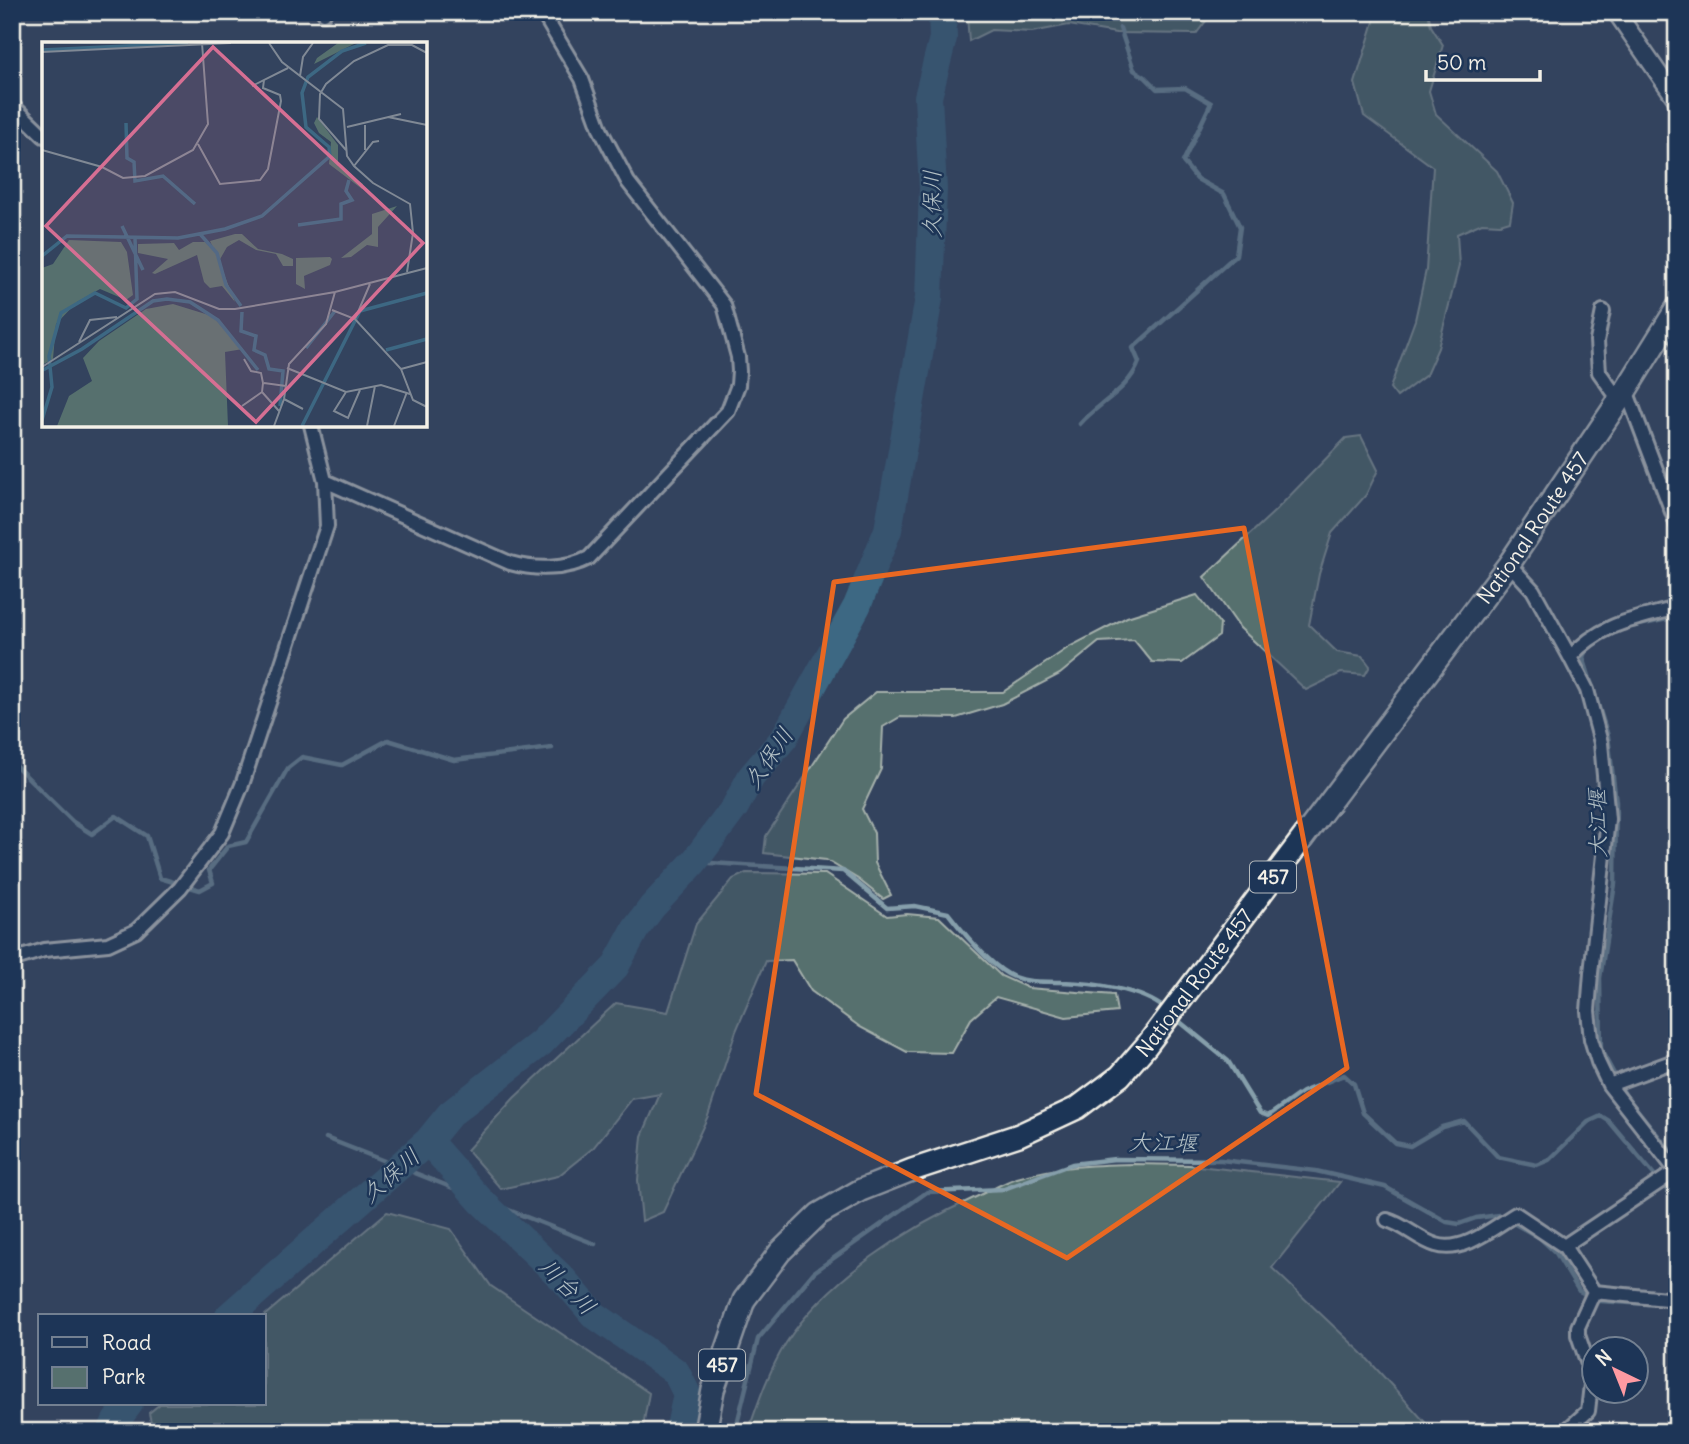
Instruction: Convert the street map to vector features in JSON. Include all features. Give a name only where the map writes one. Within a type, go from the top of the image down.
[{"type":"highway","name":"National Route 457","points":[[705,1432],[713,1390],[744,1300],[780,1252],[819,1214],[861,1190],[912,1170],[1019,1135],[1077,1108],[1119,1076],[1147,1045],[1509,564],[1623,395],[1677,308]]},
{"type":"street","points":[[325,481],[510,564],[528,568],[576,565],[589,558],[728,411],[738,385],[739,371],[738,357],[724,305],[628,182],[601,131],[582,79],[542,12]]},
{"type":"street","points":[[1616,12],[1677,100]]},
{"type":"street","points":[[12,105],[42,134]]},
{"type":"street","points":[[1603,311],[1597,341],[1599,372],[1623,395],[1677,525]]},
{"type":"street","points":[[12,960],[44,950],[108,944],[136,932],[180,888],[222,833],[242,785],[327,526],[325,481],[312,427]]},
{"type":"street","points":[[1509,564],[1533,590],[1587,690],[1601,743],[1608,819],[1588,1011],[1591,1039],[1609,1085],[1676,1171],[1564,1246]]},
{"type":"street","points":[[1570,657],[1583,642],[1608,626],[1677,608]]},
{"type":"street","points":[[1609,1085],[1677,1060]]},
{"type":"street","points":[[1387,1220],[1398,1223],[1437,1246],[1463,1245],[1516,1214],[1564,1246],[1594,1292]]},
{"type":"street","points":[[1594,1292],[1677,1300]]},
{"type":"street","points":[[1567,1430],[1588,1411],[1592,1376],[1578,1335],[1578,1327],[1594,1292]]},
{"type":"highlighted area","points":[[1244,528],[1347,1068],[1067,1258],[756,1094],[834,582]]},
{"type":"green space","points":[[964,12],[1212,13],[1196,34],[1116,33],[1069,25],[1032,32],[991,30],[969,41],[967,16]]},
{"type":"green space","points":[[1377,12],[1428,12],[1431,26],[1443,45],[1429,91],[1436,114],[1497,171],[1513,203],[1510,221],[1500,224],[1482,223],[1457,234],[1459,266],[1438,348],[1426,375],[1397,397],[1390,388],[1415,320],[1426,270],[1433,167],[1364,116],[1355,83]]},
{"type":"green space","points":[[1361,436],[1378,470],[1366,495],[1332,533],[1319,574],[1309,625],[1337,652],[1362,656],[1370,666],[1365,675],[1341,673],[1306,690],[1240,628],[1204,577],[1275,511],[1346,438]]},
{"type":"green space","points":[[1197,595],[1220,624],[1219,636],[1182,663],[1152,662],[1134,640],[1099,642],[1060,674],[1002,704],[956,718],[900,717],[883,727],[881,769],[862,809],[874,833],[875,863],[891,895],[883,899],[858,879],[826,860],[764,853],[766,836],[843,719],[876,692],[1003,692],[1069,647],[1127,617]]},
{"type":"green space","points":[[746,873],[825,874],[887,916],[907,914],[939,917],[1001,976],[1028,988],[1114,995],[1117,1012],[1066,1017],[996,997],[971,1019],[952,1053],[907,1052],[860,1027],[811,991],[792,960],[766,961],[736,1031],[708,1116],[663,1212],[642,1221],[638,1180],[642,1136],[660,1094],[632,1099],[593,1148],[558,1176],[501,1189],[467,1150],[514,1098],[616,1003],[668,1012],[696,924],[733,879]]},
{"type":"green space","points":[[1133,1164],[1189,1165],[1340,1182],[1272,1268],[1362,1353],[1434,1432],[748,1432],[769,1375],[803,1319],[847,1276],[872,1257],[925,1223],[1012,1180],[1060,1169]]},
{"type":"green space","points":[[387,1212],[451,1229],[491,1286],[649,1393],[642,1432],[153,1432],[149,1413],[158,1406],[266,1406],[266,1314]]},
{"type":"waterway","name":"久保川","points":[[231,1314],[428,1141],[450,1114],[541,1043],[615,967],[635,930],[652,907],[694,862],[735,807],[751,777],[784,738],[857,606],[888,530],[929,298],[933,189],[928,97],[943,38],[942,12]]},
{"type":"waterway","points":[[1080,424],[1128,381],[1139,362],[1133,348],[1236,255],[1240,227],[1224,194],[1197,179],[1183,162],[1211,103],[1185,88],[1157,89],[1134,70],[1120,28]]},
{"type":"waterway","name":"大江堰","points":[[1625,628],[1677,617]]},
{"type":"waterway","name":"大江堰","points":[[1587,648],[1583,657],[1608,736],[1616,802],[1615,884],[1600,978],[1601,1050],[1626,1096],[1677,1159]]},
{"type":"waterway","points":[[12,762],[73,822],[92,834],[116,816],[147,836],[160,878],[200,890],[213,883],[209,870],[228,846],[246,842],[288,768],[302,757],[342,765],[388,740],[454,760],[552,748]]},
{"type":"waterway","points":[[694,862],[843,871],[887,908],[915,906],[948,913],[988,958],[1014,977],[1031,981],[1116,988],[1143,996],[1165,1009]]},
{"type":"waterway","points":[[1174,1017],[1228,1061],[1260,1113],[1268,1116],[1302,1092],[1344,1075],[1354,1084],[1363,1113],[1395,1143],[1410,1146],[1442,1127],[1464,1121],[1498,1157],[1537,1165],[1549,1160],[1588,1122],[1601,1116],[1609,1121],[1677,1202]]},
{"type":"waterway","points":[[326,1138],[595,1244]]},
{"type":"waterway","name":"川台川","points":[[428,1141],[481,1201],[563,1279],[593,1314],[676,1372],[687,1394],[679,1432]]},
{"type":"waterway","name":"大江堰","points":[[735,1432],[758,1339],[814,1272],[927,1192],[1004,1189],[1072,1164],[1115,1159],[1221,1160],[1316,1171],[1385,1187],[1447,1222],[1459,1224],[1476,1218],[1499,1215],[1540,1238],[1556,1253],[1579,1291],[1600,1301],[1677,1306]]},
{"type":"waterway","name":"久保川","points":[[111,1432],[127,1406]]}]
